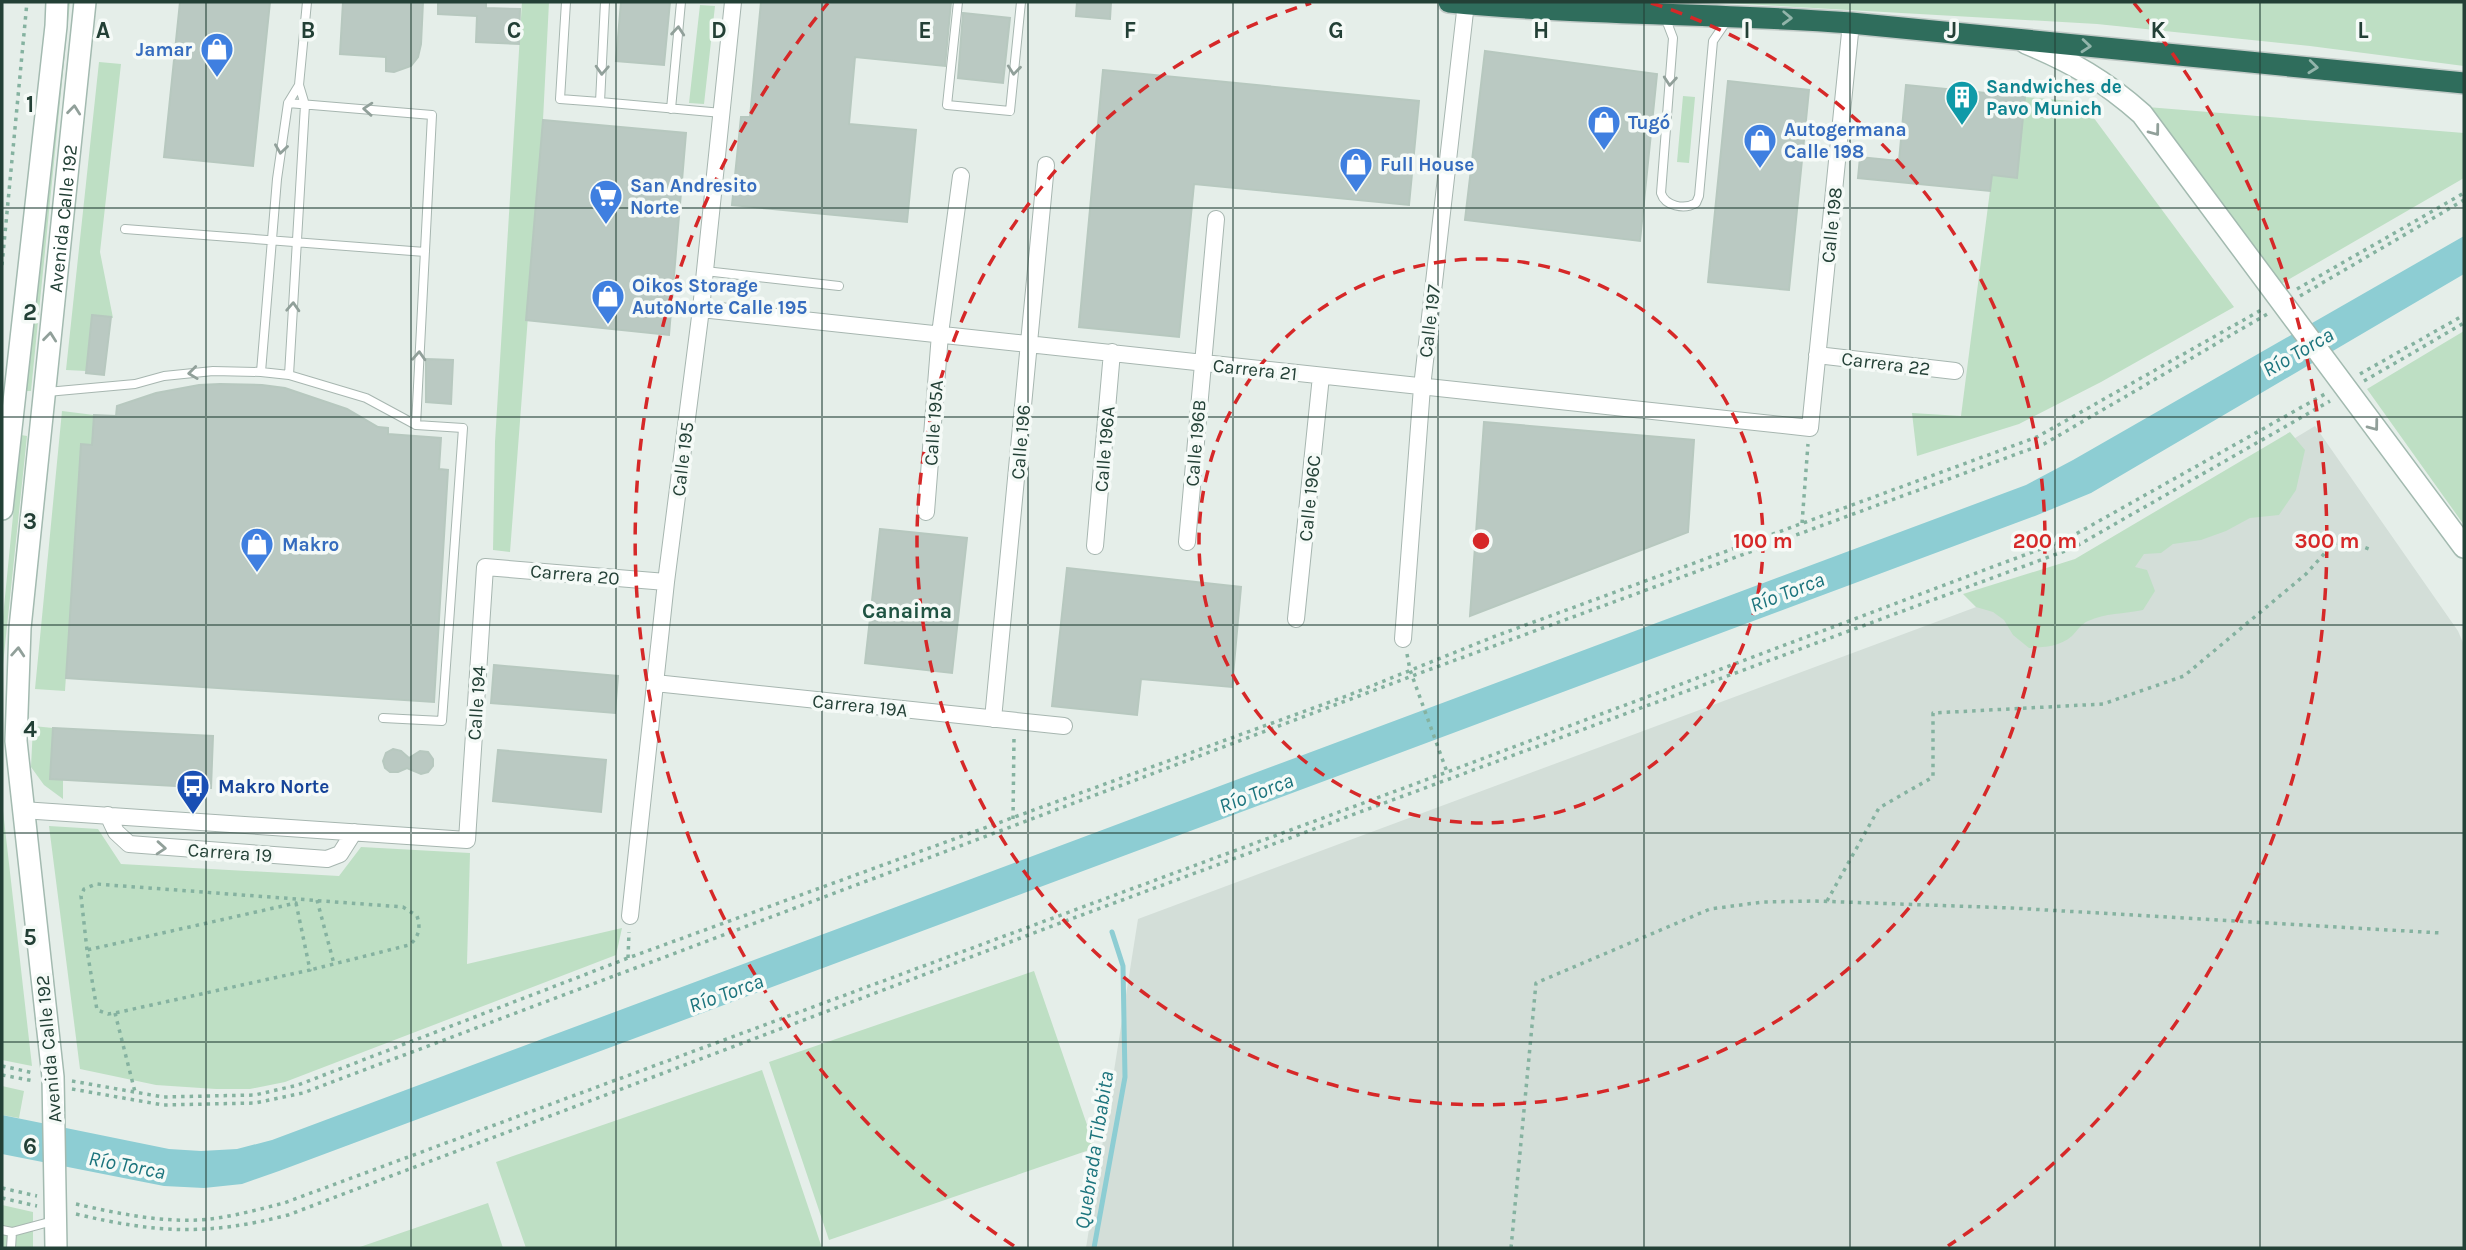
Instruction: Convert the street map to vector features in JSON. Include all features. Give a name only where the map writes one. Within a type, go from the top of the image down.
[{"type":"highway","points":[[1457,3],[1851,23],[2464,83]]},
{"type":"main road","name":"Avenida Calle 192","points":[[2,509],[57,2]]},
{"type":"main road","name":"Avenida Calle 192","points":[[56,1248],[53,1081],[22,810],[15,720],[20,628],[85,2]]},
{"type":"main road","points":[[2019,40],[2083,69],[2113,89],[2142,114],[2464,547]]},
{"type":"main road","points":[[12,401],[44,399]]},
{"type":"main road","points":[[2,749],[15,720]]},
{"type":"main road","name":"Avenida Calle 192","points":[[2,766],[22,810]]},
{"type":"street","name":"Calle 195","points":[[630,916],[666,582],[701,309],[733,2]]},
{"type":"street","name":"Calle 197","points":[[1403,639],[1422,387],[1457,3]]},
{"type":"street","name":"Calle 198","points":[[1810,428],[1851,23]]},
{"type":"street","name":"Calle 196","points":[[993,719],[1046,165]]},
{"type":"street","name":"Calle 195A","points":[[926,512],[940,334],[961,176]]},
{"type":"street","name":"Calle 196B","points":[[1187,542],[1216,219]]},
{"type":"street","name":"Carrera 21","points":[[701,309],[1810,428]]},
{"type":"street","name":"Calle 196A","points":[[1095,546],[1112,352]]},
{"type":"street","name":"Carrera 22","points":[[1817,355],[1955,371]]},
{"type":"street","name":"Calle 196C","points":[[1296,619],[1321,376]]},
{"type":"street","name":"Carrera 20","points":[[485,567],[666,582]]},
{"type":"street","name":"Calle 194","points":[[467,840],[485,567]]},
{"type":"street","name":"Carrera 19A","points":[[655,683],[1064,726]]},
{"type":"street","name":"Carrera 19","points":[[22,810],[467,840]]},
{"type":"street","name":"Carrera 19","points":[[108,816],[116,832],[129,844],[300,857],[334,858],[340,854],[354,832]]},
{"type":"lane","points":[[289,375],[305,105],[299,85],[307,2]]},
{"type":"lane","points":[[566,2],[560,99],[722,113]]},
{"type":"lane","points":[[600,102],[605,2]]},
{"type":"lane","points":[[671,109],[681,2]]},
{"type":"lane","points":[[958,2],[947,105],[1010,111],[1021,2]]},
{"type":"lane","points":[[1663,15],[1673,38],[1661,192],[1663,200],[1668,204],[1690,206],[1696,203],[1699,196],[1713,41],[1729,17]]},
{"type":"lane","points":[[261,372],[277,178],[288,103],[299,85]]},
{"type":"lane","points":[[288,103],[432,115],[416,425]]},
{"type":"lane","points":[[125,229],[425,252]]},
{"type":"lane","points":[[705,271],[839,286]]},
{"type":"lane","points":[[44,399],[135,384],[164,376],[213,371],[261,372],[289,375],[366,398],[416,425],[463,428],[442,721],[383,718]]},
{"type":"lane","points":[[2,1230],[12,1232],[55,1210]]},
{"type":"lane","points":[[12,1232],[12,1248]]},
{"type":"path","points":[[2,265],[27,2]]},
{"type":"path","points":[[2,1075],[163,1097],[255,1096],[298,1085],[628,958],[1013,819],[1493,637],[2037,437],[2286,307],[2464,193]]},
{"type":"path","points":[[2,1066],[53,1081],[163,1105],[255,1103],[303,1093],[1412,676],[2044,444],[2286,307],[2464,200]]},
{"type":"path","points":[[2,1188],[55,1210],[111,1212],[155,1219],[199,1220],[241,1214],[284,1203],[2067,539],[2464,315]]},
{"type":"path","points":[[2,1198],[115,1223],[171,1231],[249,1225],[288,1215],[1058,923],[2073,548],[2342,382],[2464,324]]},
{"type":"path","points":[[1802,524],[1810,428]]},
{"type":"path","points":[[1827,901],[1879,808],[1933,777],[1933,713],[2102,704],[2185,676],[2306,574],[2333,544],[2345,540],[2369,549]]},
{"type":"path","points":[[1410,670],[1447,772]]},
{"type":"path","points":[[1013,819],[1014,721]]},
{"type":"path","points":[[90,885],[295,901],[317,900],[403,907],[413,911],[419,921],[417,935],[409,945],[310,970],[115,1013],[97,1010],[81,895],[90,885]]},
{"type":"path","points":[[317,900],[334,964]]},
{"type":"path","points":[[87,950],[295,901]]},
{"type":"path","points":[[295,901],[310,970]]},
{"type":"path","points":[[1511,1248],[1536,983],[1710,909],[1763,902],[1827,901],[2012,908],[2441,933]]},
{"type":"path","points":[[628,958],[630,916]]},
{"type":"path","points":[[115,1013],[135,1092]]},
{"type":"shaded area","points":[[2315,426],[2458,631],[2464,645],[2464,1248],[1086,1248],[1138,919],[2081,568]]},
{"type":"green space","points":[[65,2],[70,2],[31,391],[26,391]]},
{"type":"green space","points":[[522,2],[549,2],[543,120],[510,552],[493,550],[495,442]]},
{"type":"green space","points":[[1709,2],[2464,2],[2464,66],[2310,46],[2097,24]]},
{"type":"green space","points":[[700,5],[715,6],[704,104],[689,103]]},
{"type":"green space","points":[[99,62],[121,64],[100,252],[113,318],[93,315],[86,371],[66,370]]},
{"type":"green space","points":[[1683,96],[1695,97],[1689,163],[1677,162]]},
{"type":"green space","points":[[2025,97],[2082,102],[2234,307],[2101,382],[2019,424],[1917,456],[1912,413],[1961,416],[1992,175],[2017,178]]},
{"type":"green space","points":[[2147,107],[2464,133],[2464,178],[2281,284]]},
{"type":"green space","points":[[2464,331],[2464,525],[2367,389]]},
{"type":"green space","points":[[62,411],[94,415],[92,445],[81,445],[65,691],[35,689]]},
{"type":"green space","points":[[2290,432],[2305,450],[2296,490],[2279,515],[2250,518],[2201,540],[2173,544],[2161,553],[2144,554],[2135,567],[2147,570],[2155,591],[2143,610],[2094,618],[2062,642],[2052,646],[2029,648],[2013,635],[2004,620],[1993,612],[1976,607],[1963,594],[2075,559]]},
{"type":"green space","points":[[21,435],[27,436],[2,674],[2,627]]},
{"type":"green space","points":[[33,726],[53,728],[50,779],[63,780],[63,799],[44,785],[31,767]]},
{"type":"green space","points":[[2,802],[32,1066],[2,1060]]},
{"type":"green space","points":[[49,826],[98,829],[121,864],[339,876],[361,847],[470,853],[467,964],[622,928],[616,955],[285,1082],[250,1089],[156,1085],[80,1069]]},
{"type":"green space","points":[[1034,971],[1095,1148],[829,1240],[769,1062]]},
{"type":"green space","points":[[762,1070],[822,1248],[526,1248],[496,1162]]},
{"type":"green space","points":[[2,1086],[24,1091],[19,1118],[2,1115]]},
{"type":"green space","points":[[488,1203],[503,1248],[357,1248]]},
{"type":"green space","points":[[2,1205],[33,1212],[33,1248],[2,1248]]},
{"type":"water","name":"Río Torca","points":[[2464,236],[2464,274],[2091,493],[279,1171],[242,1184],[204,1188],[164,1186],[2,1154],[2,1115],[169,1149],[237,1149],[272,1140],[2026,485]]},
{"type":"building","name":"Jamar","points":[[180,2],[270,2],[253,166],[164,157]]},
{"type":"building","points":[[343,2],[423,2],[421,44],[418,57],[411,66],[394,72],[386,71],[386,57],[340,54]]},
{"type":"building","points":[[438,2],[486,2],[486,8],[520,9],[519,44],[476,42],[477,16],[438,14]]},
{"type":"building","points":[[621,2],[670,2],[664,65],[616,61]]},
{"type":"building","name":"San Andresito Norte","points":[[761,2],[951,2],[945,66],[855,57],[849,124],[916,130],[907,222],[732,205],[741,117],[750,117]]},
{"type":"building","points":[[1077,2],[1111,2],[1110,19],[1076,16]]},
{"type":"building","points":[[963,13],[1010,18],[1003,83],[958,78]]},
{"type":"building","points":[[1485,51],[1657,74],[1640,241],[1465,220]]},
{"type":"building","name":"Full House","points":[[1103,70],[1419,101],[1409,205],[1194,184],[1179,337],[1079,327]]},
{"type":"building","name":"Autogermana Calle 198","points":[[1728,81],[1809,90],[1789,290],[1708,282]]},
{"type":"building","name":"Sandwiches de Pavo Munich","points":[[1906,85],[2025,97],[2017,178],[1992,175],[1990,191],[1858,178],[1860,157],[1899,161]]},
{"type":"building","name":"San Andresito Norte","points":[[543,120],[686,133],[669,335],[526,320]]},
{"type":"building","points":[[92,315],[111,317],[104,375],[86,373]]},
{"type":"building","points":[[426,359],[453,360],[451,404],[426,402]]},
{"type":"building","name":"Makro","points":[[220,384],[285,388],[347,409],[378,427],[388,428],[388,434],[441,438],[439,469],[448,470],[434,702],[66,678],[81,444],[92,445],[94,415],[116,416],[117,406],[156,393]]},
{"type":"building","points":[[1484,422],[1694,440],[1688,532],[1470,616]]},
{"type":"building","points":[[880,529],[967,538],[952,673],[865,663]]},
{"type":"building","points":[[1067,568],[1241,587],[1232,687],[1141,679],[1137,715],[1052,706]]},
{"type":"building","points":[[494,665],[618,676],[615,713],[491,703]]},
{"type":"building","points":[[53,728],[213,736],[211,788],[50,779]]},
{"type":"building","points":[[393,749],[401,751],[409,758],[420,751],[428,752],[433,759],[433,766],[428,772],[421,774],[407,768],[390,772],[383,761],[386,753]]},
{"type":"building","points":[[498,750],[606,760],[601,812],[493,801]]},
{"type":"waterway","name":"Quebrada Tibabita","points":[[1094,1248],[1125,1077],[1123,966],[1112,932]]},
{"type":"place","name":"Jamar","points":[[217,79]]},
{"type":"place","name":"Sandwiches de Pavo Munich","points":[[1962,127]]},
{"type":"place","name":"Tugó","points":[[1604,152]]},
{"type":"place","name":"Autogermana Calle 198","points":[[1760,170]]},
{"type":"place","name":"Full House","points":[[1356,194]]},
{"type":"place","name":"San Andresito Norte","points":[[606,226]]},
{"type":"place","name":"Oikos Storage AutoNorte Calle 195","points":[[608,326]]},
{"type":"place","name":"Makro","points":[[257,574]]},
{"type":"place","name":"Makro Norte","points":[[193,816]]},
{"type":"district","name":"Canaima","points":[[907,611]]}]
